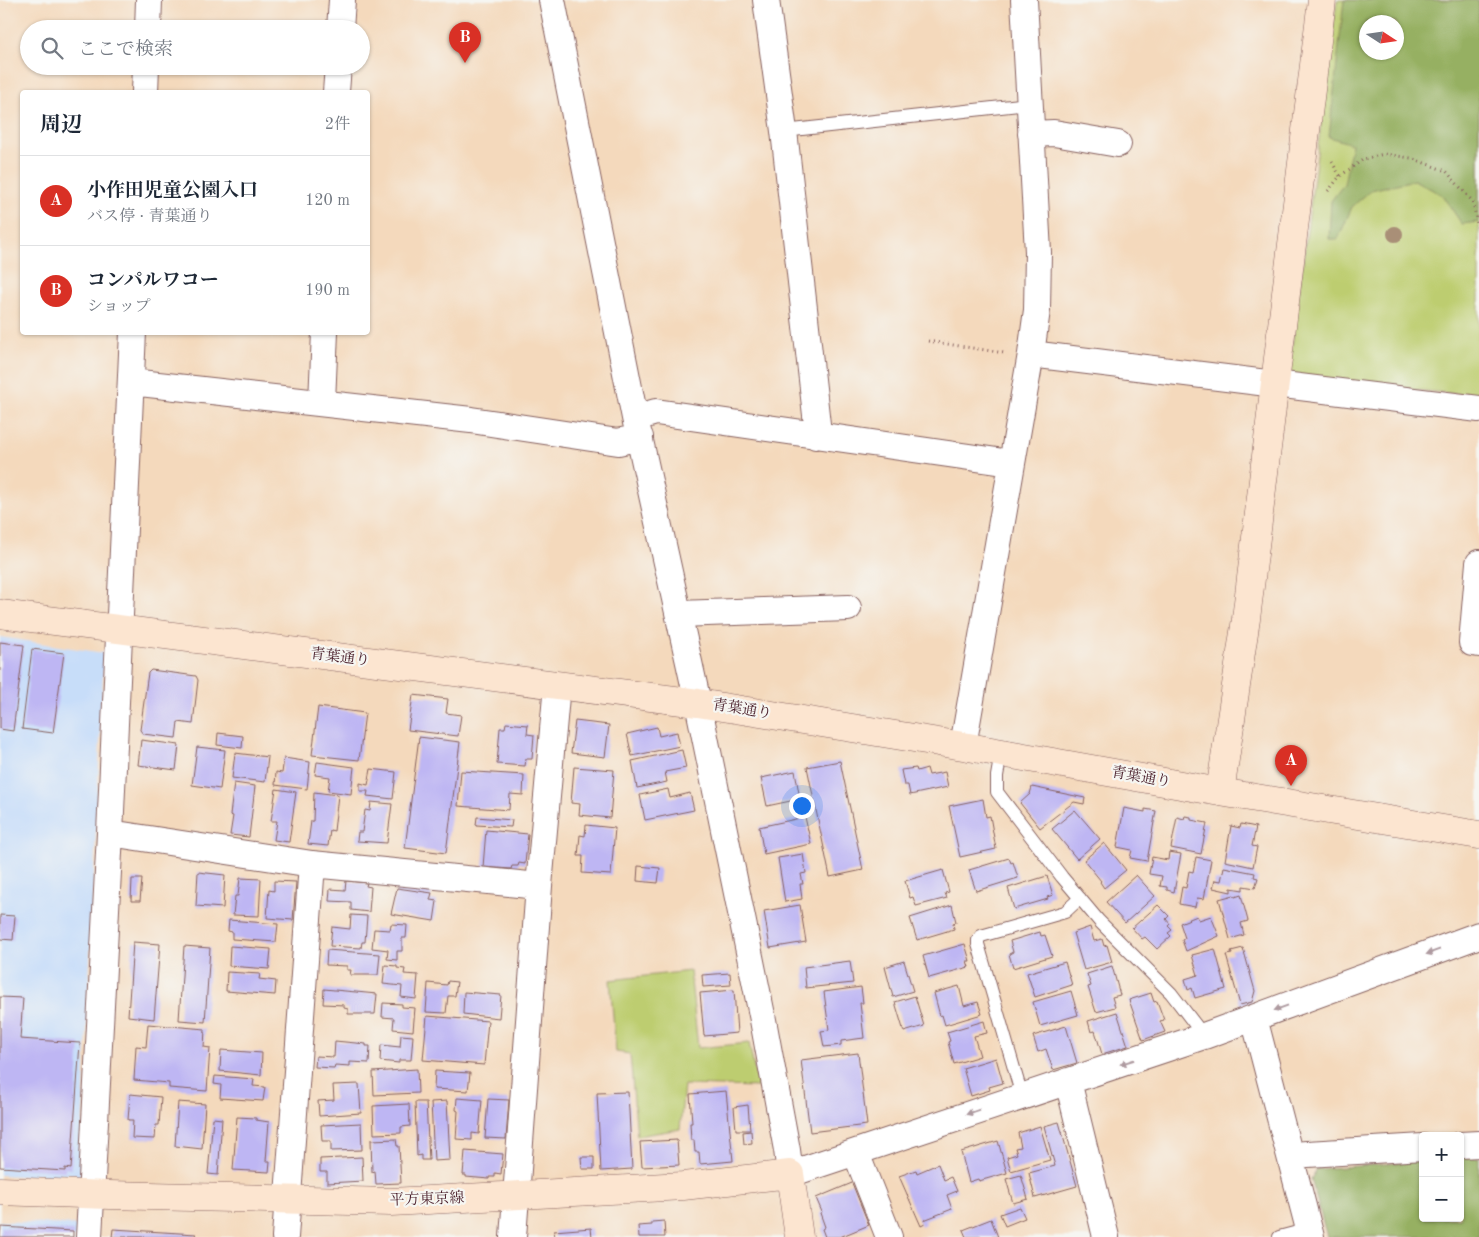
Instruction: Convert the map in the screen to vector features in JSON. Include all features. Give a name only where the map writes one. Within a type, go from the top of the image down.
[{"type":"street","points":[[148,20],[149,0]]},
{"type":"street","points":[[341,20],[342,0]]},
{"type":"street","points":[[552,0],[638,428],[698,703],[763,1020],[787,1150],[799,1237]]},
{"type":"street","points":[[766,0],[784,131],[817,424],[816,436]]},
{"type":"street","points":[[963,746],[1037,310],[1038,252],[1024,0]]},
{"type":"street","points":[[1220,792],[1246,619],[1322,0]]},
{"type":"street","points":[[145,90],[146,75]]},
{"type":"street","points":[[336,90],[337,75]]},
{"type":"street","points":[[1031,134],[1054,133],[1118,144]]},
{"type":"street","points":[[89,1237],[134,335]]},
{"type":"street","points":[[322,402],[326,335]]},
{"type":"street","points":[[1031,354],[1479,409]]},
{"type":"street","points":[[131,382],[471,420],[618,442],[656,412],[1011,463]]},
{"type":"street","points":[[1479,563],[1472,643],[1479,644]]},
{"type":"street","points":[[679,614],[848,608]]},
{"type":"street","name":"青葉通り","points":[[0,614],[698,703],[963,746],[1220,792],[1479,835]]},
{"type":"street","points":[[513,1237],[539,886],[558,685]]},
{"type":"street","points":[[110,833],[312,864],[539,886]]},
{"type":"street","points":[[285,1237],[312,864]]},
{"type":"street","points":[[790,1174],[1204,1036],[1479,935]]},
{"type":"street","points":[[1254,1018],[1310,1233]]},
{"type":"street","points":[[1068,1081],[1106,1237]]},
{"type":"street","points":[[1464,1145],[1479,1144]]},
{"type":"street","points":[[1291,1155],[1419,1147]]},
{"type":"street","points":[[856,1153],[889,1237]]},
{"type":"street","name":"平方東京線","points":[[0,1191],[391,1202],[683,1186],[790,1174]]},
{"type":"lane","points":[[784,131],[1029,104]]},
{"type":"lane","points":[[1001,753],[997,776],[998,792],[1099,921],[1171,993],[1204,1036]]},
{"type":"lane","points":[[1022,1096],[978,940],[981,936],[1065,912],[1080,898]]},
{"type":"lane","points":[[1279,1237],[1310,1233]]},
{"type":"path","points":[[1328,191],[1340,176],[1364,159],[1384,154],[1411,158],[1446,171],[1473,202],[1479,234]]},
{"type":"path","points":[[928,341],[1017,355],[1031,354]]},
{"type":"shaded area","points":[[0,637],[104,653],[80,1179],[0,1175]]},
{"type":"shaded area","points":[[0,1221],[78,1225],[77,1237],[0,1237]]},
{"type":"green space","points":[[1337,0],[1479,0],[1479,396],[1297,379],[1289,370]]},
{"type":"green space","points":[[1344,0],[1479,0],[1479,222],[1462,224],[1442,195],[1414,180],[1371,190],[1352,207],[1338,239],[1329,239],[1331,201],[1344,184],[1352,144],[1329,137]]},
{"type":"green space","points":[[690,971],[698,1048],[749,1043],[758,1087],[684,1085],[680,1129],[637,1136],[630,1054],[616,1052],[610,980]]},
{"type":"green space","points":[[1479,1157],[1479,1237],[1327,1237],[1311,1179],[1317,1169],[1419,1161],[1419,1222],[1464,1222],[1464,1158]]},
{"type":"building","points":[[0,642],[24,645],[13,731],[0,729]]},
{"type":"building","points":[[32,649],[64,653],[53,733],[22,729]]},
{"type":"building","points":[[151,670],[196,676],[198,680],[193,724],[178,722],[176,738],[143,734],[140,730],[148,673]]},
{"type":"building","points":[[413,695],[448,699],[446,713],[461,715],[458,736],[408,730]]},
{"type":"building","points":[[318,707],[365,713],[359,760],[312,755]]},
{"type":"building","points":[[575,721],[609,725],[605,757],[571,753]]},
{"type":"building","points":[[506,723],[528,725],[527,734],[534,735],[532,759],[526,759],[525,766],[497,764],[500,728],[505,728]]},
{"type":"building","points":[[657,727],[659,736],[677,732],[680,746],[632,756],[627,734]]},
{"type":"building","points":[[218,733],[243,736],[242,748],[217,745]]},
{"type":"building","points":[[419,737],[460,742],[446,853],[405,848]]},
{"type":"building","points":[[141,740],[179,745],[176,770],[138,765]]},
{"type":"building","points":[[197,747],[225,750],[220,789],[192,785]]},
{"type":"building","points":[[682,750],[686,768],[665,772],[667,782],[637,788],[632,761]]},
{"type":"building","points":[[235,753],[268,757],[265,782],[232,778]]},
{"type":"building","points":[[284,758],[310,762],[307,789],[275,785],[276,772],[282,773]]},
{"type":"building","points":[[840,761],[863,870],[830,877],[807,767]]},
{"type":"building","points":[[317,762],[354,767],[351,794],[328,791],[330,777],[315,775]]},
{"type":"building","points":[[574,767],[614,770],[610,818],[579,815],[580,804],[571,803]]},
{"type":"building","points":[[916,768],[917,771],[927,768],[929,775],[945,772],[948,787],[910,795],[908,785],[904,785],[901,770]]},
{"type":"building","points":[[371,769],[396,772],[393,799],[367,796],[368,791],[360,791],[360,783],[368,785]]},
{"type":"building","points":[[461,771],[524,775],[523,795],[510,794],[509,810],[458,806]]},
{"type":"building","points":[[795,771],[800,799],[767,806],[761,778]]},
{"type":"building","points":[[234,783],[255,786],[249,837],[230,835],[233,816],[230,815]]},
{"type":"building","points":[[1032,787],[1085,798],[1084,804],[1074,802],[1040,828],[1020,803],[1030,794]]},
{"type":"building","points":[[276,789],[296,792],[289,842],[274,840],[277,821],[271,821]]},
{"type":"building","points":[[668,789],[670,798],[690,793],[694,810],[645,820],[640,795]]},
{"type":"building","points":[[314,792],[338,795],[334,831],[330,830],[328,846],[308,844],[311,821],[313,821]]},
{"type":"building","points":[[983,799],[986,817],[990,816],[996,849],[960,857],[949,806]]},
{"type":"building","points":[[371,802],[392,804],[387,843],[357,841],[358,832],[362,832],[365,810],[370,811]]},
{"type":"building","points":[[1124,808],[1145,812],[1145,809],[1156,811],[1147,861],[1130,858],[1132,850],[1117,847]]},
{"type":"building","points":[[1075,810],[1100,839],[1077,859],[1052,829]]},
{"type":"building","points":[[1185,816],[1191,817],[1191,820],[1207,823],[1201,854],[1171,848],[1177,817],[1184,819]]},
{"type":"building","points":[[477,817],[512,820],[511,827],[476,825]]},
{"type":"building","points":[[805,817],[811,844],[764,854],[759,827]]},
{"type":"building","points":[[1241,824],[1256,827],[1252,846],[1257,847],[1253,867],[1225,861],[1231,826],[1240,828]]},
{"type":"building","points":[[586,825],[615,828],[611,875],[582,873],[583,856],[578,856],[580,835],[585,836]]},
{"type":"building","points":[[486,830],[528,834],[525,864],[519,863],[518,866],[512,866],[511,869],[483,867]]},
{"type":"building","points":[[1104,843],[1126,870],[1104,888],[1101,881],[1084,860]]},
{"type":"building","points":[[1169,852],[1181,854],[1174,892],[1167,890],[1167,887],[1160,886],[1162,876],[1149,874],[1152,857],[1168,860]]},
{"type":"building","points":[[803,854],[806,873],[801,874],[803,884],[800,884],[802,899],[785,902],[778,858]]},
{"type":"building","points":[[1196,857],[1211,860],[1204,899],[1197,898],[1195,907],[1179,904],[1182,887],[1186,888],[1189,871],[1193,872]]},
{"type":"building","points":[[1009,858],[1011,863],[1013,862],[1018,878],[976,891],[969,870]]},
{"type":"building","points":[[638,866],[660,868],[658,883],[637,881]]},
{"type":"building","points":[[1224,867],[1255,873],[1254,877],[1258,878],[1255,888],[1243,886],[1243,890],[1231,888],[1231,892],[1213,888],[1215,880],[1221,881]]},
{"type":"building","points":[[943,870],[949,892],[945,893],[947,898],[916,906],[913,897],[910,898],[905,881]]},
{"type":"building","points":[[198,872],[225,875],[223,908],[196,906]]},
{"type":"building","points":[[1136,875],[1155,896],[1125,923],[1106,902]]},
{"type":"building","points":[[1047,876],[1053,895],[1047,897],[1048,899],[1014,909],[1008,888]]},
{"type":"building","points":[[240,878],[261,879],[259,916],[233,915],[235,896],[238,896]]},
{"type":"building","points":[[132,879],[142,879],[140,901],[131,901]]},
{"type":"building","points":[[274,881],[296,882],[293,920],[267,918],[269,890],[274,891]]},
{"type":"building","points":[[346,881],[367,883],[366,886],[371,887],[369,912],[351,910],[351,902],[329,901],[330,889],[345,890]]},
{"type":"building","points":[[397,888],[432,893],[430,900],[437,901],[434,921],[391,914]]},
{"type":"building","points":[[1234,895],[1235,897],[1241,895],[1248,921],[1241,923],[1244,935],[1230,939],[1219,899]]},
{"type":"building","points":[[800,905],[806,942],[770,948],[764,911]]},
{"type":"building","points":[[952,905],[956,922],[953,923],[954,929],[917,940],[910,918]]},
{"type":"building","points":[[1158,905],[1169,916],[1166,919],[1170,924],[1168,926],[1172,930],[1168,933],[1171,936],[1157,949],[1145,937],[1142,939],[1132,928]]},
{"type":"building","points":[[0,915],[15,916],[13,940],[0,939]]},
{"type":"building","points":[[351,915],[367,916],[365,942],[362,942],[361,948],[330,946],[332,927],[350,929]]},
{"type":"building","points":[[1197,916],[1199,920],[1211,916],[1219,936],[1186,951],[1182,940],[1185,938],[1180,923]]},
{"type":"building","points":[[229,920],[278,924],[276,942],[232,939],[232,932],[228,931]]},
{"type":"building","points":[[391,924],[407,925],[406,938],[402,938],[402,951],[397,951],[397,960],[387,959],[388,950],[372,948],[374,929],[390,930]]},
{"type":"building","points":[[1090,927],[1094,941],[1102,939],[1104,946],[1107,945],[1112,962],[1084,970],[1073,933]]},
{"type":"building","points":[[1040,932],[1041,936],[1045,935],[1052,956],[1013,968],[1009,954],[1013,952],[1010,941]]},
{"type":"building","points":[[133,942],[160,944],[154,1019],[128,1016]]},
{"type":"building","points":[[965,944],[970,961],[967,961],[969,967],[929,978],[923,956]]},
{"type":"building","points":[[184,946],[210,948],[205,1022],[179,1020]]},
{"type":"building","points":[[230,946],[271,949],[269,969],[229,966]]},
{"type":"building","points":[[1243,948],[1255,991],[1252,1002],[1240,1005],[1226,955],[1232,954],[1231,951]]},
{"type":"building","points":[[1215,949],[1226,989],[1195,998],[1192,988],[1188,990],[1185,979],[1198,975],[1192,955]]},
{"type":"building","points":[[327,950],[380,954],[378,975],[350,975],[351,970],[347,970],[347,966],[326,965]]},
{"type":"building","points":[[850,961],[853,983],[806,988],[804,967]]},
{"type":"building","points":[[904,961],[913,991],[893,997],[885,967]]},
{"type":"building","points":[[1065,962],[1072,985],[1035,997],[1027,973]]},
{"type":"building","points":[[385,965],[405,969],[404,974],[418,975],[416,999],[401,997],[402,986],[383,984]]},
{"type":"building","points":[[1112,966],[1120,995],[1112,997],[1115,1007],[1096,1012],[1088,987],[1091,986],[1087,974]]},
{"type":"building","points":[[227,972],[260,974],[259,979],[276,981],[275,995],[226,991]]},
{"type":"building","points":[[730,973],[731,985],[703,987],[702,975]]},
{"type":"building","points":[[448,981],[457,982],[455,996],[448,996],[446,1013],[426,1012],[428,983],[447,985]]},
{"type":"building","points":[[959,986],[964,1006],[978,1002],[982,1014],[945,1025],[942,1015],[940,1016],[934,993]]},
{"type":"building","points":[[861,987],[863,1003],[860,1003],[864,1038],[841,1041],[841,1045],[824,1047],[821,1031],[829,1030],[824,992]]},
{"type":"building","points":[[324,989],[377,994],[375,1014],[348,1014],[348,1009],[344,1008],[344,1005],[323,1004]]},
{"type":"building","points":[[734,990],[737,1033],[704,1036],[700,993]]},
{"type":"building","points":[[1071,991],[1078,1015],[1040,1026],[1033,1002]]},
{"type":"building","points":[[464,992],[501,995],[499,1018],[463,1014]]},
{"type":"building","points":[[1151,993],[1154,1002],[1157,1001],[1164,1020],[1160,1021],[1165,1032],[1143,1040],[1129,1000]]},
{"type":"building","points":[[915,996],[924,1026],[904,1032],[895,1002]]},
{"type":"building","points":[[0,997],[23,998],[20,1039],[80,1043],[71,1169],[65,1168],[65,1171],[0,1167]]},
{"type":"building","points":[[383,1003],[402,1004],[402,1007],[415,1008],[413,1031],[393,1029],[394,1018],[382,1017]]},
{"type":"building","points":[[1117,1012],[1128,1046],[1102,1054],[1095,1031],[1091,1032],[1088,1021]]},
{"type":"building","points":[[427,1016],[488,1021],[484,1065],[423,1060]]},
{"type":"building","points":[[984,1021],[987,1033],[974,1036],[980,1056],[954,1064],[947,1032]]},
{"type":"building","points":[[148,1024],[205,1029],[204,1047],[210,1048],[207,1091],[169,1088],[169,1083],[134,1080],[136,1046],[146,1047]]},
{"type":"building","points":[[1066,1026],[1077,1063],[1053,1070],[1046,1049],[1038,1052],[1033,1036]]},
{"type":"building","points":[[401,1035],[413,1036],[411,1060],[399,1060],[399,1063],[380,1061],[381,1045],[400,1047]]},
{"type":"building","points":[[335,1041],[370,1046],[369,1063],[350,1062],[350,1066],[335,1065],[334,1068],[315,1067],[316,1056],[334,1057]]},
{"type":"building","points":[[221,1050],[262,1053],[261,1075],[220,1071]]},
{"type":"building","points":[[858,1053],[867,1125],[810,1132],[801,1060]]},
{"type":"building","points":[[996,1058],[1003,1083],[989,1087],[990,1090],[971,1096],[963,1068]]},
{"type":"building","points":[[417,1069],[418,1093],[374,1095],[373,1072]]},
{"type":"building","points":[[435,1071],[470,1073],[468,1091],[434,1089]]},
{"type":"building","points":[[215,1076],[254,1079],[253,1086],[265,1087],[263,1101],[220,1098],[221,1085],[214,1084]]},
{"type":"building","points":[[359,1084],[361,1113],[319,1116],[318,1101],[334,1100],[333,1085]]},
{"type":"building","points":[[726,1091],[733,1161],[700,1164],[699,1152],[695,1152],[694,1140],[691,1140],[690,1094]]},
{"type":"building","points":[[628,1092],[632,1169],[601,1171],[597,1093]]},
{"type":"building","points":[[130,1094],[161,1097],[159,1125],[156,1125],[155,1139],[132,1138],[133,1120],[128,1120]]},
{"type":"building","points":[[457,1098],[482,1100],[479,1134],[472,1133],[472,1140],[456,1139]]},
{"type":"building","points":[[488,1099],[509,1100],[506,1139],[485,1138]]},
{"type":"building","points":[[447,1101],[450,1160],[434,1161],[431,1102]]},
{"type":"building","points":[[178,1102],[205,1104],[202,1149],[175,1146]]},
{"type":"building","points":[[415,1102],[426,1102],[429,1160],[421,1160],[421,1155],[417,1156]]},
{"type":"building","points":[[409,1104],[410,1126],[401,1127],[401,1133],[374,1134],[373,1106]]},
{"type":"building","points":[[748,1105],[750,1130],[736,1130],[734,1107]]},
{"type":"building","points":[[237,1117],[256,1118],[256,1120],[269,1122],[266,1161],[270,1161],[269,1172],[233,1170]]},
{"type":"building","points":[[213,1118],[222,1119],[218,1175],[208,1174]]},
{"type":"building","points":[[1059,1122],[1077,1186],[1035,1198],[1029,1173],[1055,1166],[1044,1126]]},
{"type":"building","points":[[361,1123],[362,1150],[331,1151],[331,1141],[322,1141],[321,1125]]},
{"type":"building","points":[[1040,1126],[1050,1160],[1011,1171],[1007,1157],[1017,1154],[1015,1148],[1021,1147],[1018,1133]]},
{"type":"building","points":[[751,1131],[752,1143],[744,1144],[743,1132]]},
{"type":"building","points":[[396,1139],[397,1146],[399,1146],[401,1183],[376,1184],[375,1171],[372,1172],[371,1140]]},
{"type":"building","points":[[677,1140],[679,1165],[642,1167],[640,1142]]},
{"type":"building","points":[[998,1141],[1007,1173],[969,1182],[961,1152]]},
{"type":"building","points":[[465,1151],[503,1154],[501,1174],[495,1173],[495,1177],[489,1177],[489,1179],[466,1177],[466,1175],[463,1175]]},
{"type":"building","points":[[362,1157],[363,1181],[327,1183],[327,1172],[320,1172],[320,1159]]},
{"type":"building","points":[[581,1157],[594,1157],[594,1169],[582,1169]]},
{"type":"building","points":[[938,1164],[944,1180],[951,1177],[957,1191],[947,1195],[952,1209],[924,1220],[925,1224],[921,1226],[899,1176],[916,1170],[917,1173]]},
{"type":"building","points":[[1021,1175],[1028,1199],[1013,1203],[1006,1179]]},
{"type":"building","points":[[852,1183],[869,1225],[840,1237],[825,1237],[822,1229],[825,1227],[820,1213],[822,1212],[816,1198]]},
{"type":"building","points":[[1020,1207],[1025,1218],[1005,1226],[1000,1214]]},
{"type":"building","points":[[991,1219],[998,1237],[966,1237],[963,1230]]},
{"type":"building","points":[[664,1221],[665,1237],[639,1237],[638,1226],[652,1225],[652,1222]]},
{"type":"building","points":[[1,1227],[73,1231],[73,1237],[0,1237]]},
{"type":"building","points":[[591,1228],[592,1237],[555,1237],[554,1231]]},
{"type":"building","points":[[113,1229],[196,1234],[195,1237],[112,1237]]},
{"type":"place","name":"コンパルワコー","points":[[465,63]]},
{"type":"place","name":"小作田児童公園入口","points":[[1291,786]]}]
